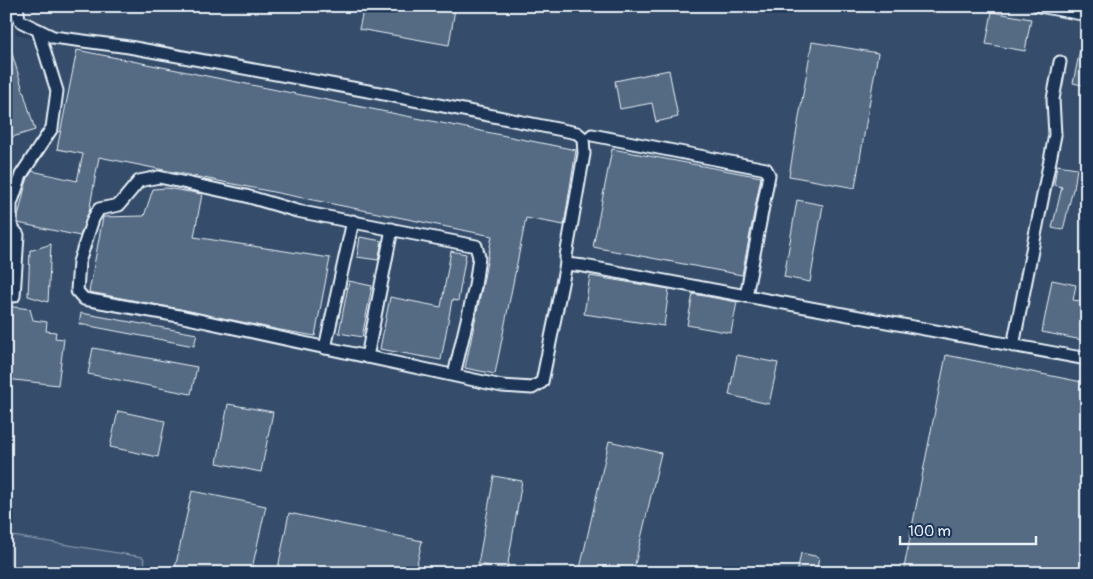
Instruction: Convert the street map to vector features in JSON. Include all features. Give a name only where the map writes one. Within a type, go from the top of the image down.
[{"type":"street","points":[[17,6],[19,19],[22,22],[53,37],[139,48],[379,93],[577,134],[583,138],[584,154],[566,264],[542,382],[532,388],[502,386],[454,376],[179,316],[84,299],[77,291],[79,262],[93,219],[99,209],[120,204],[139,181],[159,178],[246,196],[297,211],[476,246],[479,257],[475,286],[454,376]]},
{"type":"street","points":[[1039,6],[1087,15]]},
{"type":"street","points":[[14,296],[18,234],[11,226],[11,204],[21,175],[52,128],[57,91],[38,30]]},
{"type":"street","points":[[1013,346],[1055,135],[1053,100],[1060,62]]},
{"type":"street","points":[[592,135],[766,169],[768,175],[746,296]]},
{"type":"street","points":[[325,348],[353,222]]},
{"type":"street","points":[[368,357],[392,229]]},
{"type":"street","points":[[566,264],[1087,359]]},
{"type":"shaded area","points":[[6,6],[11,6],[16,34],[43,42],[48,36],[50,26],[31,21],[24,6],[1087,6],[1087,573],[148,573],[143,557],[6,535]]},
{"type":"shaded area","points":[[6,535],[143,557],[148,573],[6,573]]},
{"type":"building","points":[[364,6],[439,6],[455,9],[449,45],[359,29]]},
{"type":"building","points":[[992,12],[1031,19],[1025,51],[986,44]]},
{"type":"building","points":[[6,40],[8,40],[35,130],[6,139]]},
{"type":"building","points":[[812,42],[878,53],[855,188],[789,176]]},
{"type":"building","points":[[1081,45],[1087,46],[1087,86],[1073,83]]},
{"type":"building","points":[[77,50],[576,150],[564,225],[526,218],[495,374],[465,368],[492,236],[99,157],[89,212],[80,236],[18,223],[25,187],[32,171],[77,181],[83,154],[57,149]]},
{"type":"building","points":[[669,70],[678,117],[656,122],[652,103],[620,109],[615,81]]},
{"type":"building","points":[[612,149],[761,177],[742,275],[593,247]]},
{"type":"building","points":[[1057,165],[1077,168],[1074,189],[1063,230],[1052,228],[1062,187],[1054,185]]},
{"type":"building","points":[[166,188],[202,194],[194,237],[330,258],[315,336],[89,292],[103,217],[144,216],[153,189]]},
{"type":"building","points":[[797,200],[823,205],[810,282],[784,277]]},
{"type":"building","points":[[360,237],[382,241],[378,260],[357,257]]},
{"type":"building","points":[[51,244],[48,302],[28,296],[30,250]]},
{"type":"building","points":[[451,251],[466,254],[458,301],[452,300],[441,360],[380,349],[390,297],[441,307]]},
{"type":"building","points":[[590,276],[669,289],[664,326],[584,314]]},
{"type":"building","points":[[1052,280],[1076,285],[1073,300],[1087,302],[1087,341],[1042,332]]},
{"type":"building","points":[[349,281],[372,286],[362,337],[339,333]]},
{"type":"building","points":[[693,294],[737,302],[731,333],[687,325]]},
{"type":"building","points":[[6,306],[30,309],[33,320],[47,322],[46,331],[56,332],[55,338],[64,339],[58,385],[6,379],[6,349],[11,315],[6,314]]},
{"type":"building","points":[[81,313],[197,334],[194,346],[79,324]]},
{"type":"building","points":[[93,348],[197,367],[191,394],[88,374]]},
{"type":"building","points":[[737,355],[778,363],[769,404],[729,395]]},
{"type":"building","points":[[946,355],[1087,383],[1087,573],[903,573]]},
{"type":"building","points":[[228,404],[273,412],[261,472],[217,463]]},
{"type":"building","points":[[118,411],[165,421],[158,457],[110,447]]},
{"type":"building","points":[[609,441],[661,453],[633,573],[579,573]]},
{"type":"building","points":[[494,476],[522,481],[507,569],[478,564]]},
{"type":"building","points":[[192,491],[266,506],[251,573],[174,573]]},
{"type":"building","points":[[289,513],[422,541],[415,573],[277,573]]},
{"type":"building","points":[[801,553],[819,557],[816,573],[797,573]]}]
